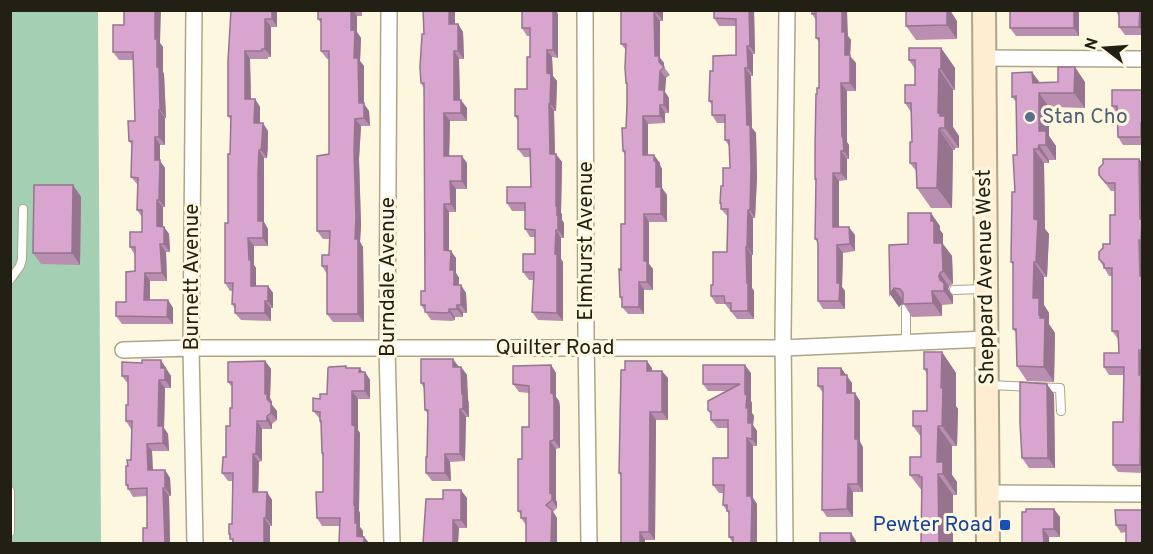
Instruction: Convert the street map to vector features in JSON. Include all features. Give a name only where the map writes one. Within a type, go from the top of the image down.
[{"type":"main road","name":"Sheppard Avenue West","points":[[984,10],[988,543]]},
{"type":"street","name":"Burnett Avenue","points":[[194,10],[191,348],[195,543]]},
{"type":"street","name":"Burndale Avenue","points":[[388,10],[387,348],[392,543]]},
{"type":"street","name":"Elmhurst Avenue","points":[[585,10],[589,543]]},
{"type":"street","points":[[785,543],[783,348],[787,10]]},
{"type":"street","points":[[984,58],[1143,59]]},
{"type":"street","name":"Quilter Road","points":[[123,350],[783,348],[987,339]]},
{"type":"street","points":[[988,493],[1143,494]]},
{"type":"lane","points":[[10,280],[22,259],[23,209]]},
{"type":"lane","points":[[954,290],[986,289]]},
{"type":"lane","points":[[906,307],[906,342]]},
{"type":"lane","points":[[987,384],[1060,388],[1061,411]]},
{"type":"lane","points":[[10,491],[10,532]]},
{"type":"green space","points":[[10,11],[98,11],[101,543],[11,543]]},
{"type":"building","points":[[124,10],[155,10],[160,110],[159,137],[155,137],[155,160],[160,160],[157,226],[164,227],[164,244],[160,244],[162,273],[145,273],[144,300],[168,300],[167,317],[116,316],[116,302],[126,302],[126,272],[135,271],[135,247],[130,247],[130,232],[142,232],[142,210],[137,210],[138,178],[131,177],[132,141],[129,141],[128,121],[135,121],[133,52],[113,52],[113,25],[124,25]]},
{"type":"building","points":[[231,10],[272,10],[272,19],[265,19],[265,49],[245,51],[245,99],[255,99],[254,123],[263,123],[261,150],[259,150],[258,221],[263,221],[263,238],[248,238],[251,286],[268,286],[265,313],[235,313],[235,304],[232,304],[233,283],[225,283],[225,223],[228,223],[228,154],[230,154],[231,116],[228,116],[228,61]]},
{"type":"building","points":[[318,10],[351,10],[351,30],[355,30],[354,58],[358,58],[359,103],[364,103],[364,118],[355,119],[354,151],[355,239],[358,239],[358,314],[327,314],[327,266],[322,266],[322,255],[329,255],[330,231],[317,231],[317,156],[329,154],[329,51],[321,51],[321,19],[318,19]]},
{"type":"building","points":[[423,10],[449,10],[449,24],[458,24],[458,51],[454,51],[454,100],[461,100],[461,113],[444,113],[444,156],[462,156],[462,181],[450,181],[451,204],[444,204],[444,250],[451,251],[450,270],[454,270],[454,285],[461,285],[461,305],[457,305],[457,309],[449,309],[447,313],[425,312],[425,305],[421,305],[421,291],[425,291],[424,83],[421,83],[420,67],[422,34],[424,34]]},
{"type":"building","points":[[522,10],[553,10],[553,50],[547,50],[547,73],[551,74],[550,154],[556,154],[557,313],[532,312],[534,272],[523,272],[523,254],[535,254],[535,230],[525,229],[525,203],[507,203],[507,187],[531,187],[530,149],[518,149],[518,116],[515,116],[515,89],[527,89],[527,57],[530,57],[530,28],[522,28]]},
{"type":"building","points":[[621,10],[657,10],[657,13],[654,13],[655,56],[659,56],[659,62],[664,67],[660,71],[659,90],[664,90],[664,105],[660,105],[660,116],[643,116],[643,155],[654,155],[654,161],[656,161],[656,187],[661,187],[661,214],[644,214],[644,261],[647,261],[647,282],[639,282],[639,307],[622,307],[622,297],[620,297],[621,224],[625,224],[625,151],[623,151],[622,128],[626,128],[627,106],[626,44],[621,44]]},
{"type":"building","points":[[714,10],[749,10],[750,46],[747,46],[748,68],[745,68],[751,169],[746,247],[748,311],[731,311],[731,303],[725,303],[724,296],[711,296],[713,252],[727,252],[728,209],[721,209],[720,203],[723,168],[730,168],[729,140],[725,140],[725,115],[712,115],[712,101],[709,101],[710,71],[713,71],[713,56],[736,55],[736,19],[714,18]]},
{"type":"building","points":[[812,10],[842,10],[845,55],[850,55],[850,83],[841,83],[844,151],[841,151],[841,173],[833,173],[833,227],[849,227],[850,244],[837,245],[839,301],[818,301],[815,147],[816,94],[819,88],[819,38],[816,38],[816,13],[812,14]]},
{"type":"building","points":[[906,10],[947,10],[947,25],[906,26]]},
{"type":"building","points":[[1010,10],[1074,10],[1074,28],[1010,28]]},
{"type":"building","points":[[1119,10],[1140,10],[1139,27],[1119,27]]},
{"type":"building","points":[[909,48],[941,48],[938,113],[940,116],[945,116],[945,128],[939,129],[937,188],[917,188],[916,163],[910,163],[911,103],[905,103],[905,85],[915,85],[915,60],[909,60]]},
{"type":"building","points":[[1058,67],[1075,67],[1074,93],[1039,93],[1039,131],[1046,131],[1046,145],[1039,145],[1038,149],[1034,149],[1034,219],[1038,220],[1033,298],[1039,298],[1039,315],[1040,318],[1045,318],[1044,367],[1017,366],[1016,329],[1013,329],[1013,262],[1011,262],[1012,192],[1015,192],[1013,155],[1017,155],[1016,96],[1012,97],[1012,73],[1032,72],[1033,83],[1058,82]]},
{"type":"building","points":[[1112,90],[1143,90],[1141,137],[1118,137],[1117,106],[1112,106]]},
{"type":"building","points":[[1103,159],[1139,159],[1140,219],[1142,219],[1141,240],[1139,240],[1140,276],[1143,279],[1143,350],[1139,350],[1140,465],[1113,465],[1113,422],[1123,422],[1124,367],[1104,367],[1104,353],[1119,353],[1118,331],[1112,331],[1112,268],[1104,268],[1104,264],[1099,259],[1099,252],[1103,244],[1110,244],[1110,215],[1115,215],[1115,183],[1106,183],[1099,175]]},
{"type":"building","points":[[34,185],[73,185],[72,253],[33,253]]},
{"type":"building","points":[[908,213],[931,213],[931,221],[934,221],[934,243],[942,243],[943,271],[939,276],[944,283],[944,291],[932,291],[933,303],[903,304],[903,293],[900,289],[894,288],[890,294],[889,245],[908,244]]},
{"type":"building","points":[[924,352],[942,352],[942,426],[938,426],[937,462],[943,462],[943,474],[938,474],[939,543],[921,543],[922,477],[910,475],[910,457],[921,457],[921,426],[913,426],[913,411],[927,411],[927,369],[924,369]]},
{"type":"building","points":[[421,359],[453,359],[453,367],[461,367],[463,409],[460,409],[460,454],[445,454],[445,473],[426,473],[428,410],[425,410],[424,383],[421,383]]},
{"type":"building","points":[[142,360],[161,360],[161,368],[165,368],[165,380],[159,380],[158,426],[163,426],[163,443],[147,444],[148,470],[165,470],[165,488],[163,488],[165,543],[143,543],[143,528],[147,528],[147,488],[128,489],[126,485],[127,460],[131,460],[132,421],[126,421],[128,376],[122,376],[122,362],[142,363]]},
{"type":"building","points":[[265,361],[265,394],[271,403],[271,413],[267,416],[267,421],[257,421],[256,454],[253,454],[253,492],[267,492],[264,543],[233,543],[233,539],[230,539],[229,524],[232,524],[233,473],[222,473],[223,457],[226,457],[226,426],[230,426],[230,408],[232,408],[232,382],[228,382],[228,362]]},
{"type":"building","points":[[625,361],[647,361],[647,371],[662,371],[662,412],[650,412],[649,532],[640,532],[640,543],[621,543],[621,473],[619,473],[621,370],[625,370]]},
{"type":"building","points":[[551,365],[551,393],[553,393],[554,400],[554,440],[550,441],[552,500],[546,505],[552,510],[551,543],[526,543],[526,518],[521,518],[521,511],[518,511],[518,459],[522,459],[522,427],[529,427],[529,386],[513,384],[513,366]]},
{"type":"building","points":[[703,365],[745,365],[746,408],[748,408],[748,423],[752,423],[752,439],[747,438],[747,496],[751,496],[752,501],[751,543],[733,543],[733,537],[729,537],[729,511],[727,511],[727,505],[723,505],[724,485],[713,485],[713,458],[728,458],[728,420],[711,420],[708,401],[740,384],[703,384]]},
{"type":"building","points":[[346,366],[346,368],[360,368],[359,372],[365,372],[365,391],[352,391],[352,425],[355,426],[355,523],[357,523],[357,536],[364,537],[364,543],[339,543],[340,518],[317,518],[316,492],[323,492],[323,453],[320,412],[313,411],[313,398],[320,399],[320,394],[327,394],[329,367]]},
{"type":"building","points":[[818,368],[841,368],[841,375],[847,375],[847,393],[855,393],[858,484],[848,484],[847,509],[822,510],[823,386],[818,386]]},
{"type":"building","points":[[1020,382],[1047,384],[1048,458],[1022,458]]},
{"type":"building","points":[[443,490],[461,490],[461,520],[453,520],[453,543],[423,543],[426,499],[443,499]]},
{"type":"building","points":[[1026,509],[1054,509],[1054,529],[1043,529],[1044,543],[1022,543],[1022,512],[1026,512]]},
{"type":"building","points":[[1115,510],[1143,510],[1143,543],[1126,543],[1126,525],[1116,525]]},
{"type":"building","points":[[820,533],[851,533],[851,543],[820,543]]},
{"type":"place","name":"Stan Cho","points":[[1030,117]]},
{"type":"place","name":"Pewter Road","points":[[1005,525]]}]
